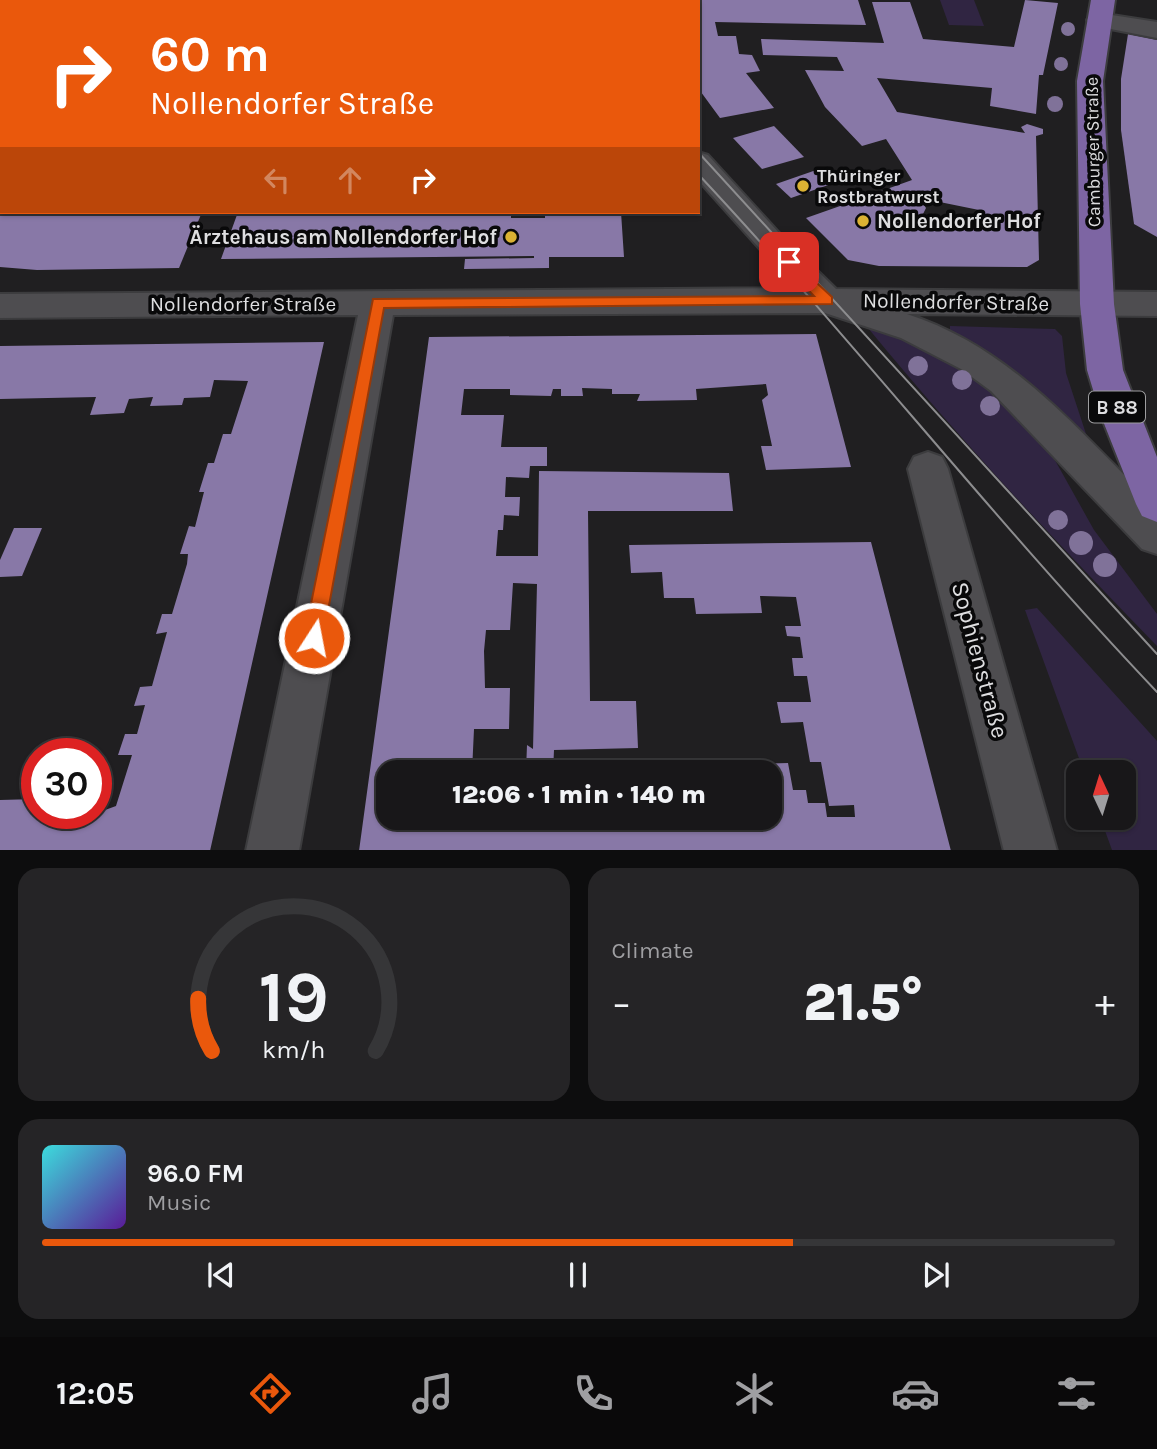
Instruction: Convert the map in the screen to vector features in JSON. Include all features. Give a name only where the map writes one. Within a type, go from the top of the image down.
[{"type":"main road","name":"Camburger Straße","points":[[1097,304],[1090,81],[1101,5]]},
{"type":"main road","name":"B 88","points":[[1097,304],[1105,370],[1120,416],[1157,503]]},
{"type":"street","points":[[1101,5],[1157,30]]},
{"type":"street","points":[[700,163],[770,243],[827,301],[913,329],[974,359],[1004,381],[1157,536]]},
{"type":"street","name":"Nollendorfer Straße","points":[[0,306],[827,301],[1157,304]]},
{"type":"street","points":[[272,850],[378,303]]},
{"type":"street","name":"Sophienstraße","points":[[928,469],[1031,850]]},
{"type":"shaded area","points":[[940,0],[974,0],[984,26],[949,25]]},
{"type":"shaded area","points":[[950,326],[1055,329],[1062,336],[1066,373],[1088,440],[950,335]]},
{"type":"shaded area","points":[[868,328],[906,338],[971,369],[1029,423],[1056,462],[1094,530],[1157,614],[1157,646],[1009,490]]},
{"type":"shaded area","points":[[1037,608],[1157,741],[1157,850],[1112,850],[1105,830],[1136,830],[1136,760],[1080,760],[1025,610]]},
{"type":"building","points":[[700,0],[858,0],[866,25],[715,22],[718,36],[736,36],[739,54],[752,55],[760,71],[746,73],[774,108],[720,118],[700,91]]},
{"type":"building","points":[[1025,0],[1058,3],[1043,75],[1039,75],[1036,114],[990,106],[992,88],[877,78],[897,112],[1025,133],[1021,127],[1027,124],[1043,129],[1043,134],[1036,136],[1039,260],[1027,267],[879,266],[848,260],[806,218],[860,199],[868,206],[881,201],[873,194],[912,180],[886,139],[862,146],[825,107],[805,70],[844,71],[837,57],[763,55],[761,39],[884,43],[872,2],[910,2],[923,39],[1014,47]],"holes":[[[920,198],[979,210],[978,225],[919,224],[916,215],[923,214],[926,208],[922,202],[915,200]]]},
{"type":"building","points":[[1128,34],[1157,40],[1157,237],[1134,224],[1121,130],[1121,79]]},
{"type":"building","points":[[774,126],[804,157],[762,169],[733,138]]},
{"type":"building","points":[[822,168],[837,182],[791,198],[776,184]]},
{"type":"building","points":[[201,214],[179,268],[37,270],[0,267],[0,215]]},
{"type":"building","points":[[237,214],[511,214],[511,218],[545,218],[545,214],[621,214],[624,257],[549,257],[549,268],[464,269],[465,259],[534,256],[221,259]]},
{"type":"building","points":[[816,334],[851,467],[766,470],[761,446],[772,446],[762,400],[768,395],[766,384],[696,389],[697,400],[637,401],[640,394],[612,394],[612,389],[582,388],[583,396],[561,396],[561,389],[553,389],[551,396],[510,395],[510,389],[464,389],[461,415],[504,415],[501,447],[547,447],[547,466],[530,466],[529,478],[506,477],[505,497],[520,497],[519,516],[504,515],[503,530],[498,530],[496,556],[538,556],[539,471],[729,473],[733,511],[588,511],[590,701],[636,701],[638,748],[554,750],[554,760],[526,760],[527,745],[533,749],[537,584],[513,583],[510,630],[486,630],[484,651],[485,688],[510,688],[509,729],[474,729],[473,760],[376,760],[376,830],[782,830],[782,763],[788,763],[793,790],[806,790],[808,803],[825,803],[827,817],[855,817],[854,805],[829,806],[821,762],[810,762],[803,722],[781,723],[777,702],[811,702],[807,676],[794,676],[792,658],[803,658],[800,637],[787,636],[785,626],[801,626],[796,597],[760,596],[762,613],[696,614],[694,598],[664,598],[662,572],[631,573],[629,545],[871,542],[951,850],[359,850],[429,337]]},
{"type":"building","points":[[324,342],[210,850],[0,850],[0,800],[21,799],[21,829],[112,829],[112,807],[116,806],[132,755],[118,755],[125,734],[137,734],[145,705],[134,706],[140,687],[152,686],[167,632],[156,634],[162,614],[172,614],[187,564],[188,554],[180,554],[189,526],[195,527],[204,492],[199,492],[208,463],[214,463],[223,434],[231,434],[248,381],[214,380],[210,397],[184,398],[182,405],[150,406],[153,397],[129,399],[124,413],[90,415],[96,397],[0,399],[0,346]]},
{"type":"building","points":[[14,528],[42,528],[22,576],[0,577],[0,560]]},
{"type":"tram line","points":[[700,154],[1157,654]]},
{"type":"tram line","points":[[700,176],[814,303],[1040,564],[1157,692]]},
{"type":"place","name":"Thüringer Rostbratwurst","points":[[803,186]]},
{"type":"place","name":"Nollendorfer Hof","points":[[863,221]]},
{"type":"place","name":"Ärztehaus am Nollendorfer Hof","points":[[511,237]]},
{"type":"route","points":[[314,638],[378,303],[827,301],[789,262]]}]
